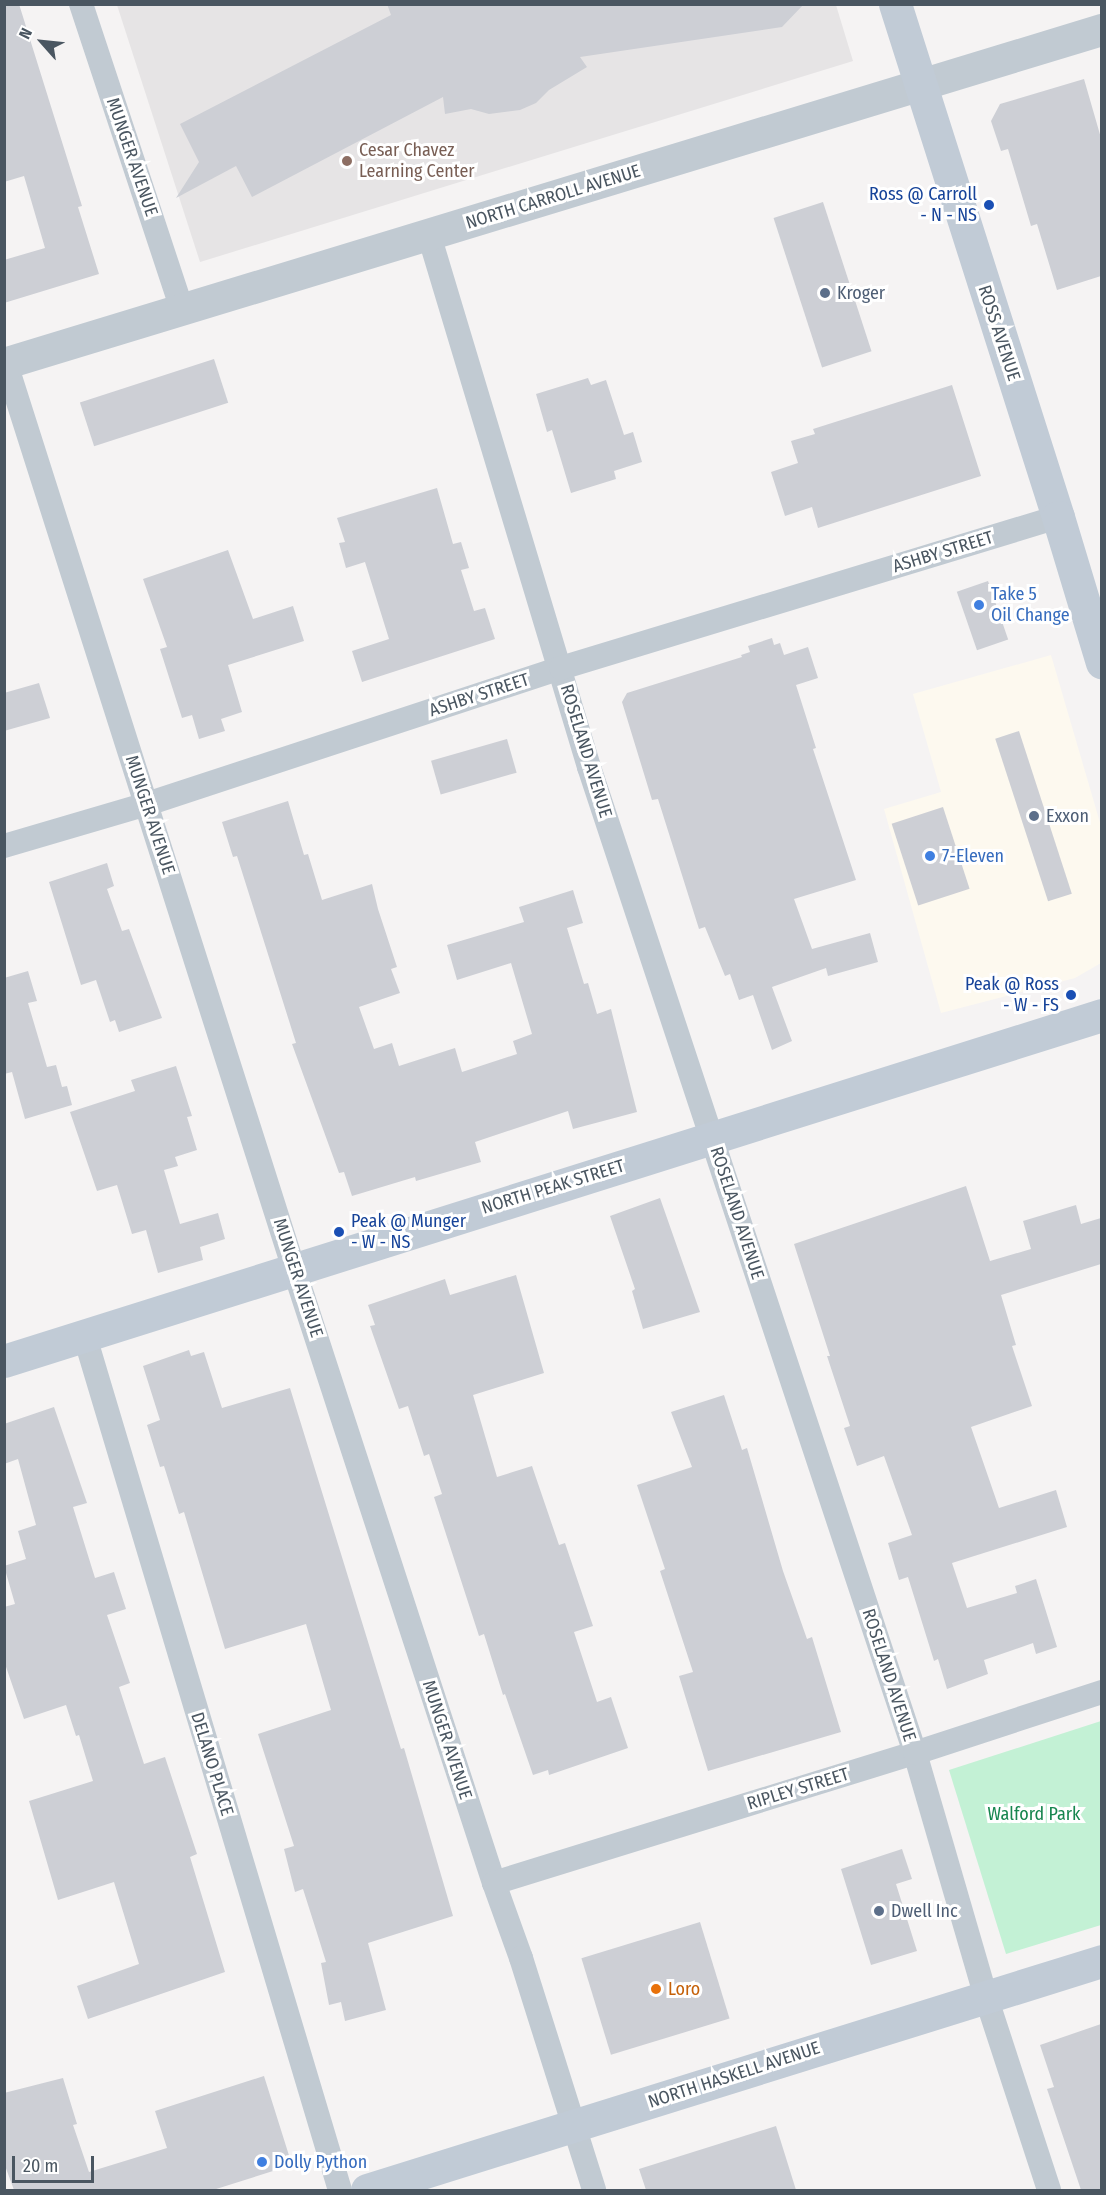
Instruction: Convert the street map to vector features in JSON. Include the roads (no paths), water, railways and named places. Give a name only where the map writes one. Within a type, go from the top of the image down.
[{"type":"main road","name":"ROSS AVENUE","points":[[895,4],[1058,517],[1101,663]]},
{"type":"main road","name":"NORTH PEAK STREET","points":[[4,1361],[1101,1015]]},
{"type":"main road","name":"NORTH HASKELL AVENUE","points":[[367,2190],[1101,1961]]},
{"type":"street","name":"MUNGER AVENUE","points":[[81,4],[182,310]]},
{"type":"street","name":"NORTH CARROLL AVENUE","points":[[5,364],[1101,30]]},
{"type":"street","name":"ROSELAND AVENUE","points":[[429,235],[590,767],[915,1754],[986,1997],[1049,2190]]},
{"type":"street","name":"MUNGER AVENUE","points":[[5,364],[294,1269],[494,1883],[521,1958],[594,2190]]},
{"type":"street","name":"ASHBY STREET","points":[[4,846],[147,804],[561,668],[1058,517]]},
{"type":"street","name":"DELANO PLACE","points":[[85,1337],[340,2190]]},
{"type":"street","name":"RIPLEY STREET","points":[[494,1883],[915,1754],[1101,1692]]},
{"type":"place","name":"Cesar Chavez Learning Center","points":[[347,161]]},
{"type":"place","name":"Ross @ Carroll - N - NS","points":[[989,205]]},
{"type":"place","name":"Kroger","points":[[825,293]]},
{"type":"place","name":"Take 5 Oil Change","points":[[979,605]]},
{"type":"place","name":"Exxon","points":[[1034,816]]},
{"type":"place","name":"7-Eleven","points":[[930,856]]},
{"type":"place","name":"Peak @ Ross - W - FS","points":[[1071,995]]},
{"type":"place","name":"Peak @ Munger - W - NS","points":[[339,1232]]},
{"type":"place","name":"Dwell Inc","points":[[879,1911]]},
{"type":"place","name":"Loro","points":[[656,1989]]},
{"type":"place","name":"Dolly Python","points":[[262,2162]]},
{"type":"park label","name":"Walford Park","points":[[1034,1814]]}]
